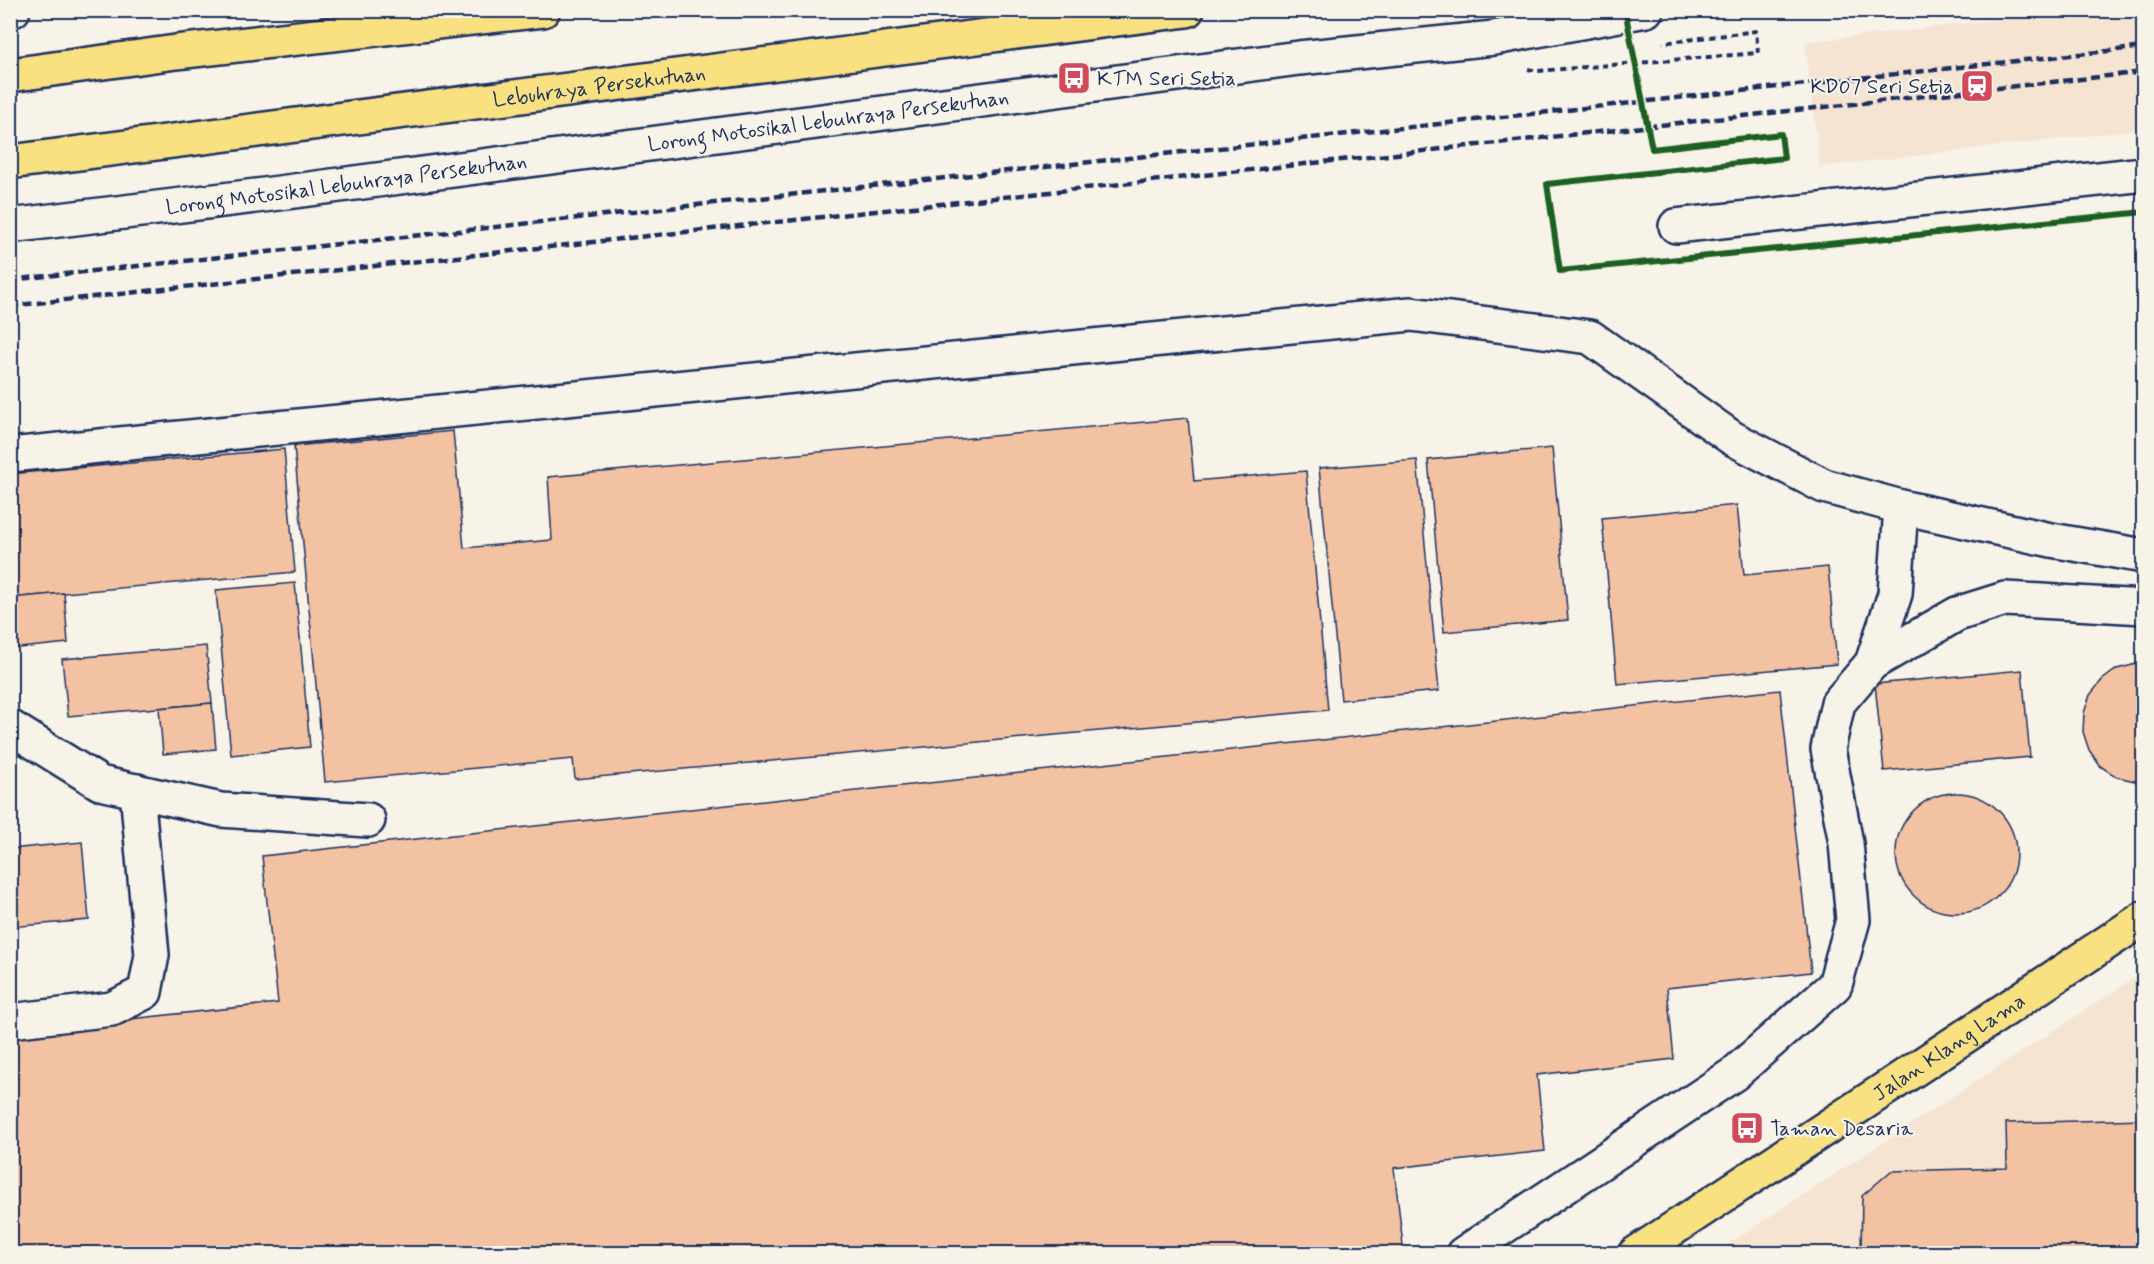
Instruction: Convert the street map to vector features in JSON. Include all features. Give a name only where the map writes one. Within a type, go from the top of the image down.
[{"type":"main road","points":[[433,23],[487,10]]},
{"type":"main road","points":[[10,75],[176,52],[543,10]]},
{"type":"main road","name":"Lebuhraya Persekutuan","points":[[10,162],[1188,10]]},
{"type":"main road","name":"Jalan Klang Lama","points":[[1635,1254],[2144,918]]},
{"type":"lane","name":"Lorong Motosikal Lebuhraya Persekutuan","points":[[10,226],[275,194],[1299,58],[1494,38],[1646,10]]},
{"type":"lane","points":[[1676,225],[2144,174]]},
{"type":"lane","points":[[10,455],[1411,314],[1590,337],[1732,438],[1824,486],[1901,507],[2051,540],[2144,556]]},
{"type":"lane","points":[[1872,663],[1895,594],[1901,507]]},
{"type":"lane","points":[[1463,1254],[1734,1074],[1835,985],[1852,920],[1846,843],[1828,749],[1838,703],[1872,663],[1957,614],[2005,599],[2144,607]]},
{"type":"lane","points":[[10,727],[100,783],[220,810],[368,820]]},
{"type":"lane","points":[[10,1021],[112,1009],[145,992],[152,955],[137,791]]},
{"type":"path","points":[[1538,71],[1758,53],[1756,31],[1654,44]]},
{"type":"path","points":[[1634,58],[1636,70]]},
{"type":"shaded area","name":"KD07 Seri Setia","points":[[2077,11],[2143,11],[2143,129],[1820,167],[1805,42]]},
{"type":"shaded area","points":[[2143,972],[2143,1253],[1714,1253]]},
{"type":"building","points":[[1188,418],[1194,481],[1306,471],[1328,710],[575,779],[573,759],[325,782],[294,446],[453,431],[464,548],[552,540],[548,477]]},
{"type":"building","points":[[1552,448],[1568,620],[1444,632],[1428,460]]},
{"type":"building","points":[[284,449],[295,572],[10,598],[10,474]]},
{"type":"building","points":[[1417,460],[1439,691],[1341,700],[1319,468]]},
{"type":"building","points":[[1737,505],[1744,575],[1828,567],[1837,664],[1617,684],[1602,518]]},
{"type":"building","points":[[295,583],[310,747],[231,755],[216,590]]},
{"type":"building","points":[[64,593],[68,643],[10,649],[10,598]]},
{"type":"building","points":[[206,646],[212,703],[68,716],[62,659]]},
{"type":"building","points":[[2144,664],[2144,783],[2117,777],[2100,766],[2089,750],[2083,732],[2084,713],[2090,695],[2102,680],[2117,669]]},
{"type":"building","points":[[2022,670],[2030,757],[1884,771],[1875,684]]},
{"type":"building","points":[[1780,690],[1811,972],[1667,988],[1674,1059],[1537,1075],[1545,1151],[1394,1168],[1404,1254],[10,1254],[10,1032],[278,1003],[262,856]]},
{"type":"building","points":[[212,703],[216,749],[163,754],[159,708]]},
{"type":"building","points":[[1956,793],[1979,798],[1998,811],[2011,830],[2016,853],[2011,876],[1998,895],[1979,908],[1956,913],[1933,908],[1914,895],[1901,876],[1896,853],[1901,830],[1914,811],[1933,798]]},
{"type":"building","points":[[82,842],[89,920],[10,927],[10,849]]},
{"type":"building","points":[[2144,1119],[2144,1254],[1771,1254],[1861,1250],[1862,1196],[1891,1171],[2007,1168],[2006,1123]]},
{"type":"railway","points":[[10,280],[2144,47]]},
{"type":"railway","points":[[10,306],[2144,72]]},
{"type":"cycle path","points":[[1625,10],[1652,149],[1781,134],[1784,158],[1547,184],[1560,271],[2144,212]]},
{"type":"place","name":"KTM Seri Setia","points":[[1074,78]]},
{"type":"place","name":"KD07 Seri Setia","points":[[1977,86]]},
{"type":"place","name":"Taman Desaria","points":[[1747,1128]]}]
